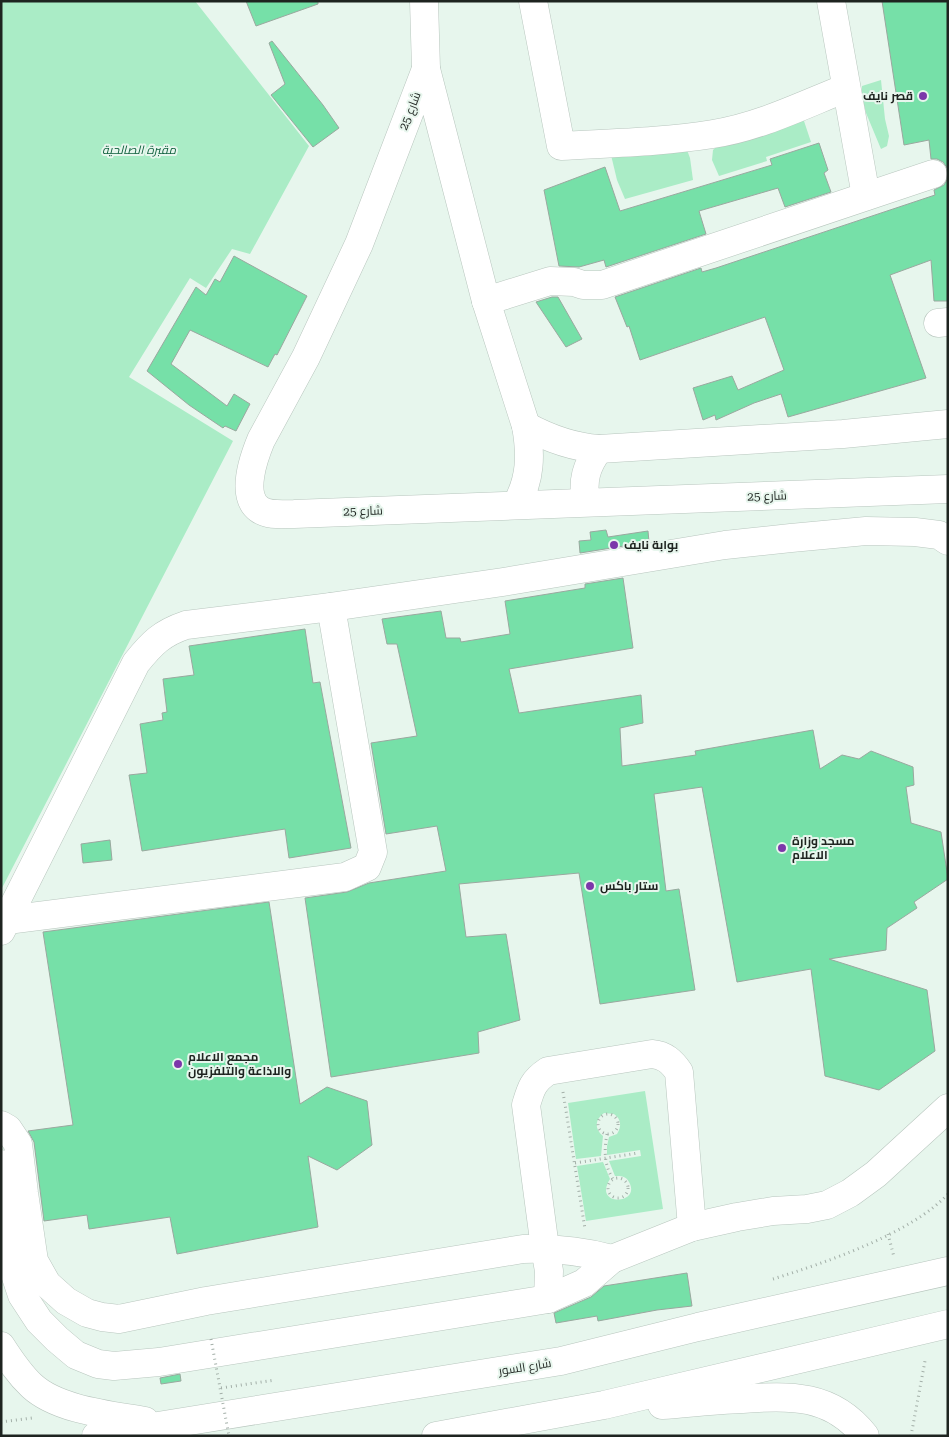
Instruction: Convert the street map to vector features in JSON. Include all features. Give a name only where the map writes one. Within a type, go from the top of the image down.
[{"type":"main road","name":"شارع 25","points":[[424,1],[426,69],[486,301],[526,426],[529,444],[529,474],[523,493],[516,505]]},
{"type":"main road","points":[[533,1],[562,146],[620,144],[714,134],[760,122],[846,88]]},
{"type":"main road","points":[[830,1],[866,196]]},
{"type":"main road","name":"شارع 25","points":[[426,69],[360,244],[309,349],[261,440],[251,469],[251,499],[259,510],[272,514],[948,489]]},
{"type":"main road","points":[[486,301],[550,281],[602,285],[932,174]]},
{"type":"main road","points":[[526,426],[557,442],[571,446],[599,449],[843,434],[948,424]]},
{"type":"main road","points":[[586,502],[584,493],[585,474],[588,465],[599,449]]},
{"type":"main road","points":[[4,925],[136,663],[156,640],[170,630],[186,625],[330,607],[513,580],[726,545],[866,531],[931,534],[939,535],[948,541]]},
{"type":"main road","points":[[4,925],[345,877],[367,867],[373,852],[330,607]]},
{"type":"main road","points":[[548,1299],[549,1272],[526,1105],[537,1078],[548,1071],[652,1054],[660,1055],[672,1062],[679,1072],[692,1227]]},
{"type":"main road","points":[[1,1124],[8,1129],[18,1144],[34,1261],[47,1284],[66,1301],[88,1313],[120,1319],[226,1298],[523,1249],[568,1249],[600,1256],[692,1227],[736,1217],[773,1211],[806,1210],[827,1205],[850,1193],[876,1174],[948,1108]]},
{"type":"main road","points":[[1,1164],[12,1265],[22,1295],[39,1321],[57,1340],[76,1355],[98,1364],[114,1366],[160,1362],[548,1299],[584,1283],[600,1256]]},
{"type":"main road","name":"شارع السور","points":[[96,1436],[561,1361],[698,1327],[948,1270]]},
{"type":"main road","points":[[436,1436],[604,1405],[948,1324]]},
{"type":"main road","points":[[1,1346],[10,1361],[32,1387],[48,1397],[66,1405],[164,1425]]},
{"type":"main road","points":[[553,1415],[730,1399],[792,1396],[825,1405],[846,1418],[864,1436]]},
{"type":"path","points":[[559,1069],[574,1163],[600,1256]]},
{"type":"path","points":[[609,1114],[614,1116],[618,1125],[616,1130],[607,1134],[602,1132],[598,1123],[604,1115],[609,1114]]},
{"type":"path","points":[[607,1134],[605,1158],[607,1168],[613,1179]]},
{"type":"path","points":[[574,1163],[638,1153]]},
{"type":"path","points":[[613,1179],[623,1179],[627,1183],[626,1193],[623,1196],[618,1197],[609,1192],[608,1187],[613,1179]]},
{"type":"path","points":[[773,1279],[816,1266],[913,1222],[948,1194]]},
{"type":"path","points":[[888,1234],[894,1257]]},
{"type":"path","points":[[211,1339],[230,1436]]},
{"type":"path","points":[[911,1436],[925,1361]]},
{"type":"path","points":[[221,1388],[278,1380]]},
{"type":"green space","name":"مقبرة الصالحية","points":[[1,1],[195,1],[309,146],[250,254],[232,249],[206,288],[190,278],[129,377],[233,441],[1,890]]},
{"type":"green space","points":[[881,80],[885,119],[889,136],[887,146],[881,149],[866,113],[862,97],[862,86]]},
{"type":"green space","points":[[803,118],[811,142],[766,157],[767,161],[719,176],[712,160],[713,150],[716,147]]},
{"type":"green space","points":[[687,150],[693,180],[625,199],[617,180],[611,155]]},
{"type":"green space","points":[[645,1091],[663,1209],[586,1221],[577,1166],[603,1162],[610,1179],[606,1188],[607,1195],[618,1200],[624,1199],[631,1190],[626,1179],[621,1176],[615,1176],[609,1161],[641,1156],[640,1150],[607,1155],[609,1137],[617,1134],[620,1123],[614,1114],[604,1113],[597,1121],[598,1130],[603,1136],[601,1156],[576,1159],[568,1103]]},
{"type":"building","points":[[246,1],[318,1],[318,4],[256,26]]},
{"type":"building","name":"قصر نايف","points":[[882,1],[948,1],[948,169],[943,162],[931,159],[929,140],[904,145]]},
{"type":"building","points":[[272,41],[339,128],[313,147],[271,95],[285,84],[269,43]]},
{"type":"building","points":[[819,143],[828,170],[824,173],[831,192],[785,207],[778,188],[699,211],[706,234],[606,267],[604,260],[579,267],[559,266],[544,190],[605,167],[620,211],[772,165],[770,159]]},
{"type":"building","points":[[948,178],[948,301],[934,301],[931,260],[890,275],[926,378],[788,417],[781,394],[754,403],[716,420],[715,415],[703,420],[693,388],[732,376],[738,390],[784,370],[765,317],[640,360],[629,326],[627,327],[615,297],[701,268],[702,272],[716,268],[935,195],[934,190],[944,185]]},
{"type":"building","points":[[234,256],[307,296],[277,355],[275,354],[268,367],[190,330],[171,364],[227,406],[234,394],[250,404],[236,431],[225,426],[223,428],[189,405],[147,371],[196,287],[206,295],[215,279],[220,282]]},
{"type":"building","points":[[558,297],[582,339],[566,347],[536,302]]},
{"type":"building","name":"بوابة نايف","points":[[606,530],[608,537],[648,531],[649,542],[580,553],[579,541],[591,540],[590,532]]},
{"type":"building","points":[[623,578],[633,648],[509,669],[519,713],[641,695],[643,723],[620,728],[622,766],[696,755],[695,751],[813,730],[820,769],[842,755],[859,759],[871,751],[913,767],[914,785],[906,787],[911,823],[941,832],[948,879],[914,902],[917,908],[887,928],[886,950],[829,959],[927,990],[935,1051],[879,1090],[825,1076],[811,969],[737,982],[702,787],[654,794],[666,891],[679,889],[695,990],[600,1004],[579,873],[459,884],[466,937],[506,934],[520,1020],[478,1032],[479,1053],[331,1077],[305,898],[347,892],[369,883],[446,871],[437,826],[386,834],[371,743],[417,736],[397,644],[387,644],[382,619],[441,611],[446,638],[460,638],[461,642],[510,634],[505,601],[585,588],[585,584]]},
{"type":"building","points":[[305,629],[313,683],[320,682],[351,848],[289,858],[285,829],[142,851],[129,775],[147,773],[140,724],[163,720],[162,713],[167,712],[163,679],[194,675],[189,646]]},
{"type":"building","points":[[110,840],[112,860],[83,863],[81,844]]},
{"type":"building","name":"مجمع الاعلام والاذاعة والتلفزيون","points":[[269,902],[300,1104],[327,1087],[367,1101],[372,1145],[337,1170],[308,1156],[318,1227],[177,1254],[170,1217],[89,1229],[87,1215],[44,1221],[34,1142],[28,1131],[73,1125],[43,932]]},
{"type":"building","points":[[687,1273],[692,1306],[657,1310],[598,1321],[597,1316],[556,1323],[554,1313],[591,1297],[604,1286]]},
{"type":"building","points":[[180,1374],[181,1381],[161,1384],[160,1378]]},
{"type":"place","name":"قصر نايف","points":[[923,96]]},
{"type":"place","name":"بوابة نايف","points":[[614,545]]},
{"type":"place","name":"مسجد وزارة الاعلام","points":[[782,848]]},
{"type":"place","name":"ستار باكس","points":[[590,886]]},
{"type":"place","name":"مجمع الاعلام والاذاعة والتلفزيون","points":[[178,1064]]}]
